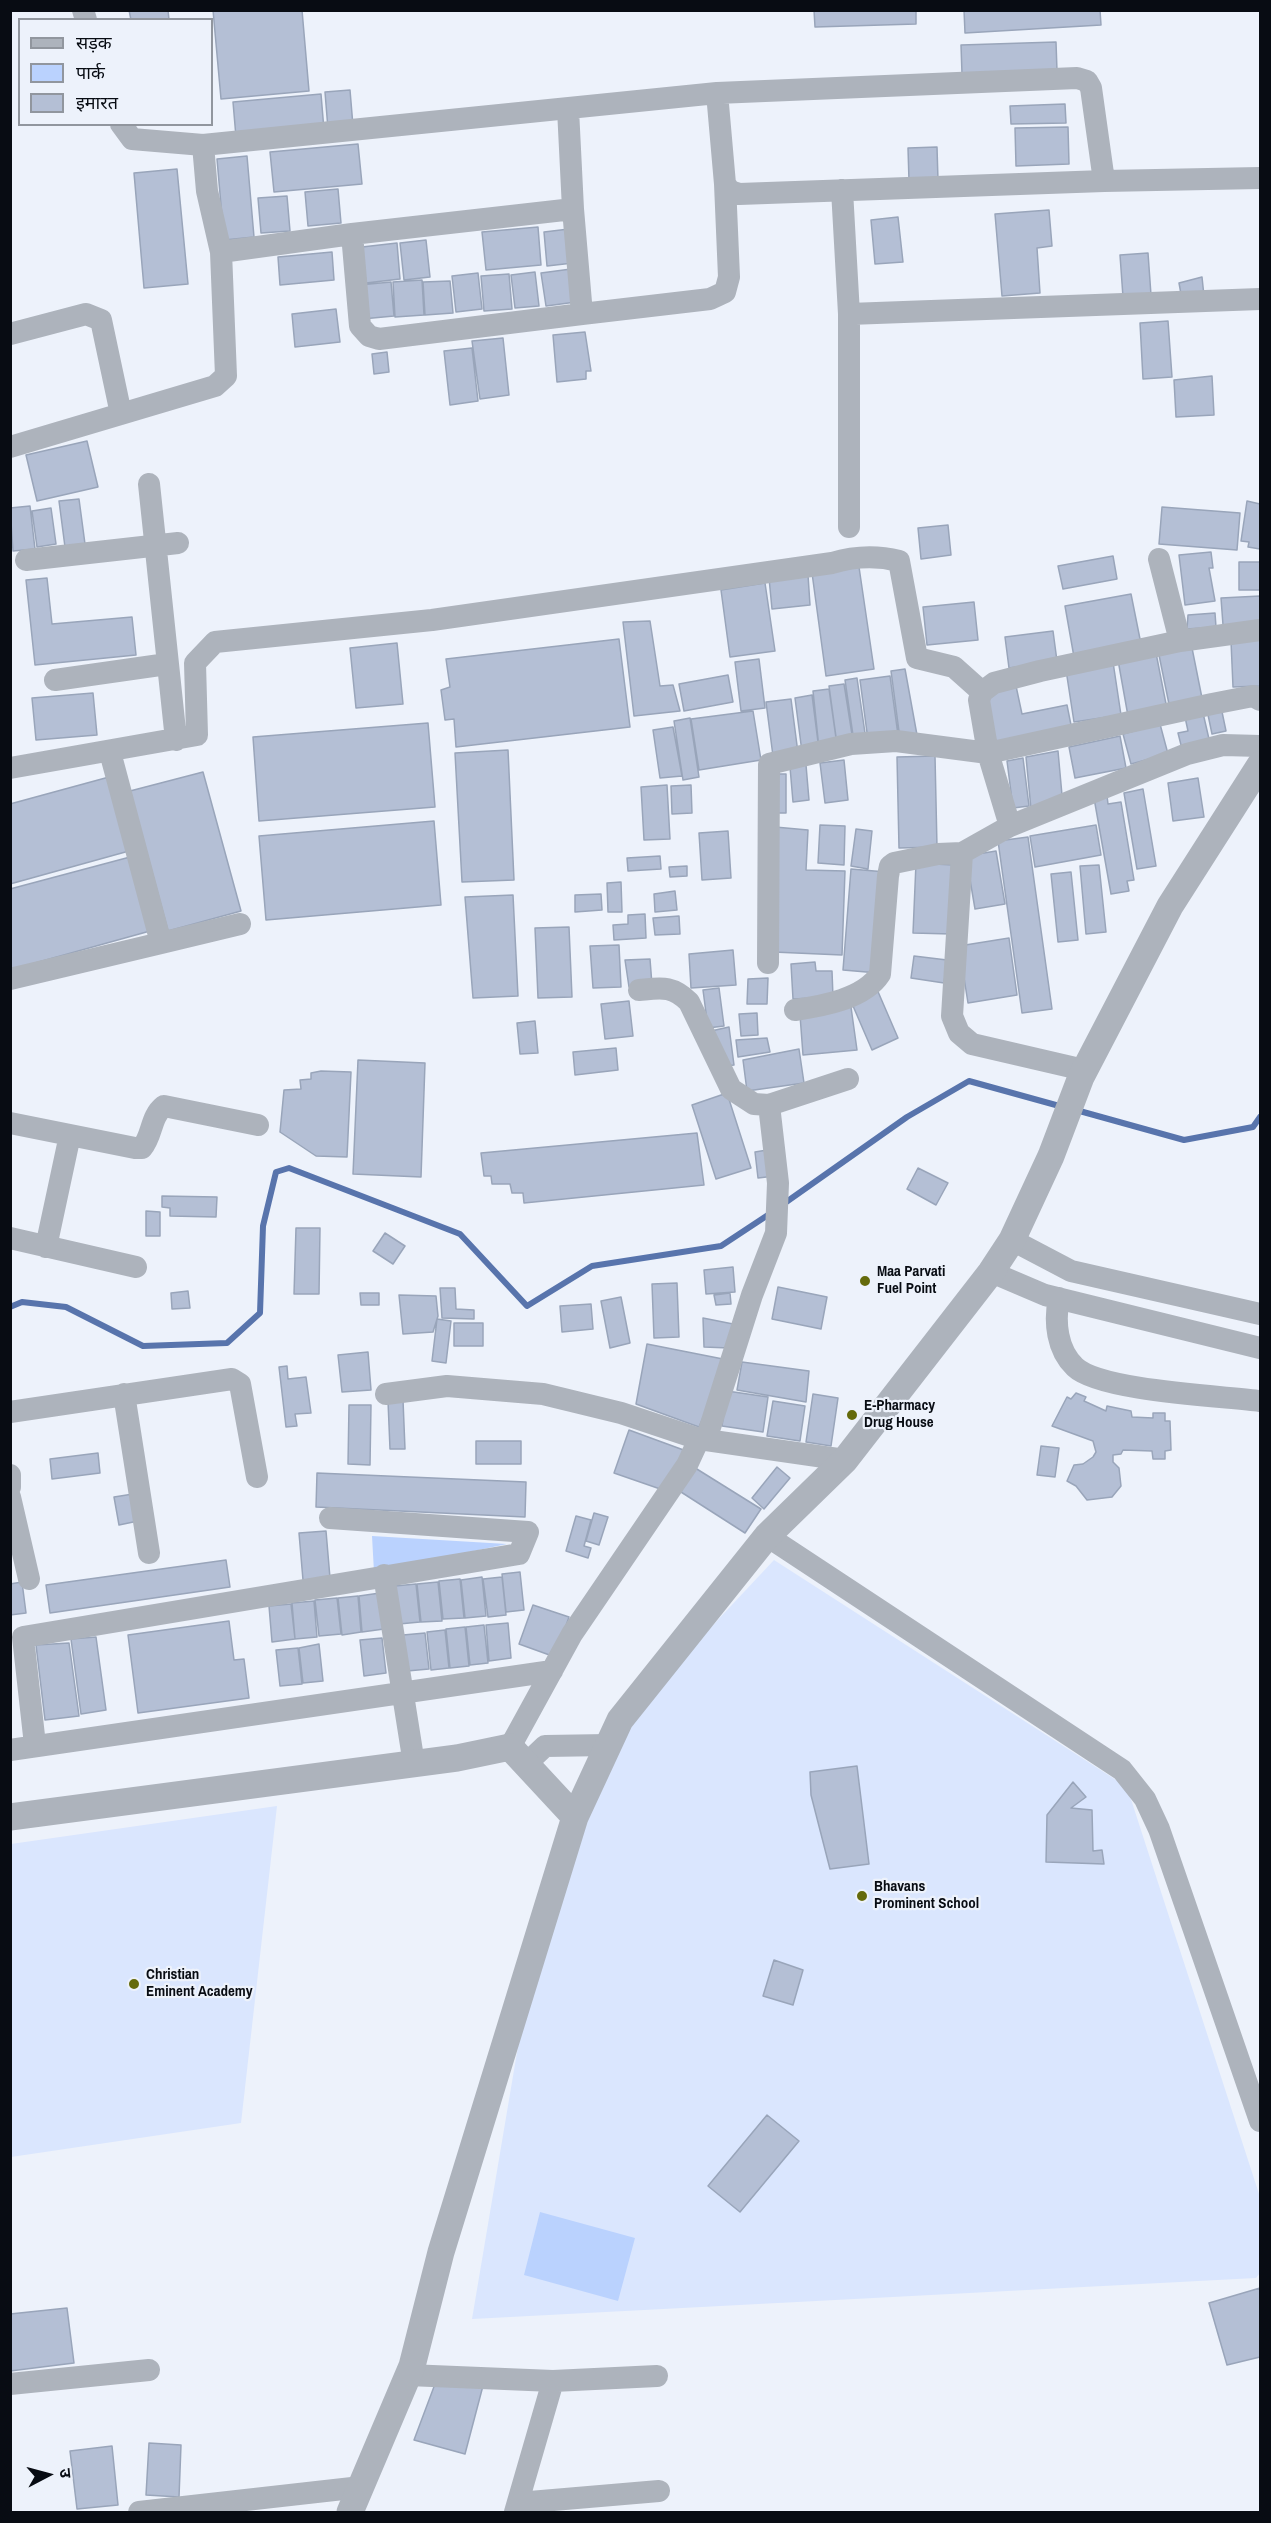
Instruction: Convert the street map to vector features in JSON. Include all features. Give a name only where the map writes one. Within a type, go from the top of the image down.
[{"type":"street","points":[[122,126],[132,139],[203,146],[717,93],[1077,78],[1087,81],[1092,88],[1104,181]]},
{"type":"street","points":[[352,234],[360,326],[369,336],[379,339],[710,299],[725,292],[729,277],[725,184],[717,93]]},
{"type":"street","points":[[568,109],[573,209],[582,314]]},
{"type":"street","points":[[10,447],[215,386],[226,376],[221,252],[207,191],[203,146]]},
{"type":"street","points":[[725,184],[730,191],[740,194],[1260,178]]},
{"type":"street","points":[[842,190],[849,314],[849,526]]},
{"type":"street","points":[[221,252],[352,234],[573,209]]},
{"type":"street","points":[[849,314],[1260,298]]},
{"type":"street","points":[[10,334],[86,314],[101,320],[121,414]]},
{"type":"street","points":[[149,484],[177,740]]},
{"type":"street","points":[[26,560],[178,543]]},
{"type":"street","points":[[10,768],[196,735],[195,663],[215,642],[432,620],[820,565],[850,557],[882,557],[900,561],[917,657],[954,667],[982,692]]},
{"type":"street","points":[[1159,559],[1180,640]]},
{"type":"street","points":[[1010,826],[988,753],[979,700],[982,692],[994,683],[1040,671],[1180,640],[1260,630]]},
{"type":"street","points":[[55,680],[167,664]]},
{"type":"street","points":[[768,963],[769,764],[851,744],[896,741],[988,753],[1253,696],[1260,700]]},
{"type":"street","points":[[795,1010],[836,1001],[874,984],[880,974],[890,866],[902,860],[962,853],[1010,826],[1187,754],[1223,745],[1260,746]]},
{"type":"street","points":[[110,752],[161,943]]},
{"type":"street","points":[[350,2512],[408,2375],[445,2241],[574,1817],[620,1720],[767,1536],[845,1460],[991,1272],[1012,1240],[1051,1156],[1083,1074],[1170,906],[1260,765]]},
{"type":"street","points":[[962,853],[952,1016],[958,1033],[972,1044],[1083,1074]]},
{"type":"street","points":[[10,979],[240,924]]},
{"type":"street","points":[[639,990],[662,988],[678,991],[689,1002],[731,1089],[754,1104],[769,1105],[848,1079]]},
{"type":"street","points":[[518,1755],[552,1671],[606,1582],[687,1465],[702,1439],[752,1294],[776,1233],[777,1209],[769,1105]]},
{"type":"street","points":[[10,1123],[142,1148],[147,1142],[157,1112],[164,1106],[258,1125]]},
{"type":"street","points":[[46,1247],[70,1135]]},
{"type":"street","points":[[10,1238],[136,1268]]},
{"type":"street","points":[[1012,1240],[1071,1271],[1260,1314]]},
{"type":"street","points":[[991,1272],[1059,1298],[1260,1348]]},
{"type":"street","points":[[1059,1298],[1055,1317],[1059,1335],[1065,1355],[1077,1369],[1105,1382],[1260,1401]]},
{"type":"street","points":[[10,1412],[232,1379],[240,1384],[257,1477]]},
{"type":"street","points":[[386,1395],[447,1386],[543,1394],[621,1413],[702,1439],[845,1460]]},
{"type":"street","points":[[124,1394],[149,1553]]},
{"type":"street","points":[[10,1474],[10,1487]]},
{"type":"street","points":[[10,1497],[28,1579]]},
{"type":"street","points":[[35,1745],[23,1636],[519,1554],[528,1532],[330,1518]]},
{"type":"street","points":[[767,1536],[1122,1770],[1145,1799],[1159,1829],[1260,2121]]},
{"type":"street","points":[[384,1575],[414,1764]]},
{"type":"street","points":[[10,1750],[552,1671]]},
{"type":"street","points":[[10,1816],[457,1758],[518,1755],[545,1746],[608,1745]]},
{"type":"street","points":[[518,1755],[574,1817]]},
{"type":"street","points":[[10,2384],[149,2370]]},
{"type":"street","points":[[408,2375],[553,2381],[657,2376]]},
{"type":"street","points":[[553,2381],[517,2508],[659,2491]]},
{"type":"street","points":[[139,2512],[361,2487]]},
{"type":"shaded area","name":"Bhavans Prominent School","points":[[774,1560],[1127,1787],[1260,2197],[1260,2273],[1256,2278],[472,2319],[525,2005],[613,1740],[684,1656]]},
{"type":"shaded area","name":"Christian Eminent Academy","points":[[277,1806],[241,2123],[11,2157],[11,1844]]},
{"type":"green space","points":[[372,1536],[507,1544],[374,1572]]},
{"type":"green space","points":[[540,2212],[635,2238],[618,2301],[524,2275]]},
{"type":"building","points":[[129,10],[168,10],[169,18],[131,18]]},
{"type":"building","points":[[213,10],[302,10],[309,91],[221,99]]},
{"type":"building","points":[[814,10],[916,10],[916,24],[815,27]]},
{"type":"building","points":[[964,10],[1100,10],[1101,25],[965,33]]},
{"type":"building","points":[[1056,42],[1057,71],[962,74],[961,45]]},
{"type":"building","points":[[350,90],[353,126],[328,129],[325,92]]},
{"type":"building","points":[[321,94],[324,130],[236,137],[233,102]]},
{"type":"building","points":[[1065,104],[1066,123],[1011,124],[1010,106]]},
{"type":"building","points":[[1068,127],[1069,164],[1016,166],[1015,128]]},
{"type":"building","points":[[358,144],[362,184],[274,192],[270,152]]},
{"type":"building","points":[[937,147],[938,180],[909,181],[908,148]]},
{"type":"building","points":[[247,156],[254,237],[224,240],[217,159]]},
{"type":"building","points":[[177,169],[188,284],[144,288],[134,173]]},
{"type":"building","points":[[338,189],[341,223],[308,226],[305,192]]},
{"type":"building","points":[[287,196],[290,231],[261,233],[258,198]]},
{"type":"building","points":[[1049,210],[1052,246],[1037,248],[1040,293],[1002,296],[995,214]]},
{"type":"building","points":[[898,217],[903,262],[875,264],[871,220]]},
{"type":"building","points":[[538,227],[541,265],[486,270],[482,232]]},
{"type":"building","points":[[569,229],[573,263],[547,266],[544,232]]},
{"type":"building","points":[[426,240],[430,277],[404,280],[400,243]]},
{"type":"building","points":[[397,243],[400,279],[366,283],[362,247]]},
{"type":"building","points":[[332,252],[334,280],[280,285],[278,257]]},
{"type":"building","points":[[1148,253],[1151,295],[1123,297],[1120,255]]},
{"type":"building","points":[[571,269],[576,302],[546,306],[541,273]]},
{"type":"building","points":[[535,272],[539,306],[515,308],[511,275]]},
{"type":"building","points":[[478,273],[482,309],[456,312],[452,276]]},
{"type":"building","points":[[509,274],[512,309],[484,311],[481,276]]},
{"type":"building","points":[[1202,277],[1204,296],[1181,294],[1179,283]]},
{"type":"building","points":[[422,280],[424,315],[395,317],[393,282]]},
{"type":"building","points":[[450,281],[453,313],[425,315],[423,282]]},
{"type":"building","points":[[391,282],[394,316],[362,319],[359,285]]},
{"type":"building","points":[[336,309],[340,342],[295,347],[292,314]]},
{"type":"building","points":[[1168,321],[1172,377],[1143,379],[1140,323]]},
{"type":"building","points":[[585,332],[591,371],[586,371],[586,379],[557,382],[553,335]]},
{"type":"building","points":[[503,338],[509,395],[480,399],[472,341]]},
{"type":"building","points":[[472,348],[478,401],[450,405],[444,351]]},
{"type":"building","points":[[387,352],[389,372],[374,374],[372,354]]},
{"type":"building","points":[[1212,376],[1214,415],[1176,417],[1174,380]]},
{"type":"building","points":[[87,441],[98,487],[37,501],[26,455]]},
{"type":"building","points":[[79,499],[85,544],[65,547],[59,501]]},
{"type":"building","points":[[1247,501],[1260,504],[1260,549],[1248,547],[1249,542],[1241,541]]},
{"type":"building","points":[[30,506],[35,549],[13,551],[10,508]]},
{"type":"building","points":[[1162,507],[1240,513],[1237,550],[1159,544]]},
{"type":"building","points":[[51,508],[56,544],[37,547],[32,511]]},
{"type":"building","points":[[948,525],[951,555],[921,559],[918,528]]},
{"type":"building","points":[[1211,552],[1213,568],[1209,568],[1215,601],[1185,605],[1179,555]]},
{"type":"building","points":[[1113,556],[1117,579],[1063,589],[1058,566]]},
{"type":"building","points":[[1239,562],[1260,562],[1260,590],[1239,590]]},
{"type":"building","points":[[859,567],[874,669],[826,676],[812,573]]},
{"type":"building","points":[[808,575],[810,605],[772,609],[769,578]]},
{"type":"building","points":[[47,578],[52,624],[132,617],[136,655],[35,665],[26,580]]},
{"type":"building","points":[[765,583],[775,651],[730,657],[721,590]]},
{"type":"building","points":[[1131,594],[1141,644],[1074,657],[1065,606]]},
{"type":"building","points":[[1260,596],[1260,623],[1223,625],[1221,598]]},
{"type":"building","points":[[974,602],[978,640],[927,645],[923,607]]},
{"type":"building","points":[[1215,613],[1216,627],[1187,629],[1188,615]]},
{"type":"building","points":[[650,621],[660,686],[673,685],[680,711],[634,716],[623,622]]},
{"type":"building","points":[[1053,631],[1057,661],[1009,668],[1005,637]]},
{"type":"building","points":[[619,639],[630,727],[456,747],[454,719],[445,720],[441,690],[450,687],[446,659]]},
{"type":"building","points":[[1260,639],[1260,686],[1233,687],[1231,641]]},
{"type":"building","points":[[397,643],[403,704],[356,708],[350,648]]},
{"type":"building","points":[[1192,648],[1203,703],[1170,709],[1159,655]]},
{"type":"building","points":[[1156,653],[1167,709],[1128,716],[1118,660]]},
{"type":"building","points":[[759,659],[765,708],[741,711],[735,662]]},
{"type":"building","points":[[1113,662],[1121,715],[1074,722],[1066,670]]},
{"type":"building","points":[[905,669],[917,735],[900,739],[891,671]]},
{"type":"building","points":[[728,675],[733,702],[684,711],[679,684]]},
{"type":"building","points":[[890,676],[898,735],[868,740],[860,680]]},
{"type":"building","points":[[857,678],[866,740],[854,742],[845,680]]},
{"type":"building","points":[[844,684],[853,741],[837,744],[829,686]]},
{"type":"building","points":[[1016,686],[1022,714],[1067,705],[1072,730],[996,745],[986,692]]},
{"type":"building","points":[[829,689],[837,745],[819,748],[813,691]]},
{"type":"building","points":[[93,693],[97,735],[36,740],[32,698]]},
{"type":"building","points":[[812,695],[819,750],[802,752],[795,698]]},
{"type":"building","points":[[791,699],[798,753],[773,756],[766,702]]},
{"type":"building","points":[[1221,707],[1226,731],[1212,734],[1207,710]]},
{"type":"building","points":[[753,711],[761,760],[699,770],[691,719]]},
{"type":"building","points":[[1203,713],[1209,739],[1182,749],[1178,733],[1188,731],[1185,717]]},
{"type":"building","points":[[690,718],[699,777],[683,780],[674,721]]},
{"type":"building","points":[[428,723],[435,807],[259,821],[253,737]]},
{"type":"building","points":[[1160,724],[1168,754],[1131,764],[1123,734]]},
{"type":"building","points":[[673,727],[682,776],[660,778],[653,730]]},
{"type":"building","points":[[1120,736],[1126,768],[1075,778],[1069,747]]},
{"type":"building","points":[[508,750],[514,880],[462,882],[455,753]]},
{"type":"building","points":[[1058,751],[1062,795],[1031,809],[1026,757]]},
{"type":"building","points":[[935,756],[937,847],[899,848],[897,757]]},
{"type":"building","points":[[1023,758],[1029,806],[1013,808],[1007,761]]},
{"type":"building","points":[[844,760],[848,800],[825,803],[820,763]]},
{"type":"building","points":[[806,765],[809,800],[793,802],[790,767]]},
{"type":"building","points":[[203,772],[241,911],[168,931],[130,791]]},
{"type":"building","points":[[775,774],[786,774],[786,813],[775,813]]},
{"type":"building","points":[[109,777],[129,851],[10,884],[10,804]]},
{"type":"building","points":[[1198,778],[1204,817],[1173,821],[1168,783]]},
{"type":"building","points":[[667,785],[670,839],[644,840],[641,787]]},
{"type":"building","points":[[691,785],[692,813],[672,814],[671,786]]},
{"type":"building","points":[[1143,789],[1156,866],[1137,869],[1124,793]]},
{"type":"building","points":[[1107,796],[1108,804],[1121,802],[1134,880],[1127,881],[1129,891],[1111,894],[1094,798]]},
{"type":"building","points":[[434,821],[441,905],[266,920],[259,836]]},
{"type":"building","points":[[820,825],[845,826],[844,865],[818,863]]},
{"type":"building","points":[[1096,825],[1101,855],[1035,867],[1030,836]]},
{"type":"building","points":[[775,827],[808,830],[806,870],[845,871],[842,955],[773,952]]},
{"type":"building","points":[[856,829],[872,831],[868,869],[851,866]]},
{"type":"building","points":[[728,831],[731,878],[702,880],[699,833]]},
{"type":"building","points":[[1028,837],[1052,1009],[1022,1013],[998,841]]},
{"type":"building","points":[[996,851],[1005,904],[975,909],[966,856]]},
{"type":"building","points":[[660,856],[661,869],[628,871],[627,858]]},
{"type":"building","points":[[130,857],[150,931],[10,970],[10,889]]},
{"type":"building","points":[[916,863],[953,865],[951,934],[913,933]]},
{"type":"building","points":[[1099,865],[1106,932],[1086,934],[1080,866]]},
{"type":"building","points":[[687,866],[687,876],[670,877],[669,867]]},
{"type":"building","points":[[851,869],[886,872],[878,973],[843,970]]},
{"type":"building","points":[[1071,872],[1078,940],[1058,942],[1051,874]]},
{"type":"building","points":[[621,882],[622,912],[608,912],[607,883]]},
{"type":"building","points":[[675,891],[677,910],[655,912],[654,894]]},
{"type":"building","points":[[601,894],[602,910],[575,912],[575,895]]},
{"type":"building","points":[[513,895],[518,996],[473,998],[465,897]]},
{"type":"building","points":[[645,914],[646,938],[614,940],[613,925],[628,924],[628,915]]},
{"type":"building","points":[[679,916],[680,934],[655,935],[653,918]]},
{"type":"building","points":[[569,927],[572,997],[538,998],[535,928]]},
{"type":"building","points":[[1009,938],[1017,995],[968,1003],[959,946]]},
{"type":"building","points":[[619,945],[621,987],[593,988],[590,946]]},
{"type":"building","points":[[733,950],[736,985],[691,988],[689,954]]},
{"type":"building","points":[[914,956],[947,960],[944,983],[911,978]]},
{"type":"building","points":[[650,959],[652,985],[629,987],[625,960]]},
{"type":"building","points":[[815,962],[816,971],[832,971],[833,997],[793,999],[791,964]]},
{"type":"building","points":[[768,978],[767,1004],[747,1004],[748,979]]},
{"type":"building","points":[[876,987],[898,1038],[872,1050],[850,999]]},
{"type":"building","points":[[719,988],[724,1026],[708,1028],[703,990]]},
{"type":"building","points":[[629,1001],[633,1036],[605,1039],[601,1004]]},
{"type":"building","points":[[851,1007],[857,1050],[803,1055],[800,1015]]},
{"type":"building","points":[[757,1013],[758,1035],[741,1036],[739,1014]]},
{"type":"building","points":[[535,1021],[538,1053],[520,1054],[517,1023]]},
{"type":"building","points":[[729,1027],[734,1065],[725,1066],[711,1031]]},
{"type":"building","points":[[767,1038],[770,1052],[738,1057],[736,1040]]},
{"type":"building","points":[[616,1048],[618,1070],[575,1075],[573,1052]]},
{"type":"building","points":[[799,1049],[804,1083],[747,1091],[743,1060]]},
{"type":"building","points":[[358,1060],[425,1063],[421,1177],[353,1174]]},
{"type":"building","points":[[351,1072],[347,1157],[316,1156],[280,1132],[284,1090],[301,1089],[300,1080],[311,1079],[311,1073]]},
{"type":"building","points":[[727,1093],[751,1168],[716,1179],[692,1105]]},
{"type":"building","points":[[697,1133],[704,1185],[524,1203],[523,1193],[512,1193],[510,1184],[492,1184],[491,1176],[484,1176],[481,1153]]},
{"type":"building","points":[[773,1149],[775,1176],[758,1178],[755,1152]]},
{"type":"building","points":[[918,1168],[948,1183],[936,1205],[907,1189]]},
{"type":"building","points":[[162,1196],[217,1197],[216,1217],[170,1216],[170,1208],[162,1207]]},
{"type":"building","points":[[146,1211],[160,1212],[160,1236],[146,1236]]},
{"type":"building","points":[[296,1228],[320,1228],[319,1294],[294,1294]]},
{"type":"building","points":[[385,1233],[405,1246],[393,1264],[373,1251]]},
{"type":"building","points":[[733,1267],[735,1292],[706,1294],[704,1270]]},
{"type":"building","points":[[677,1283],[679,1337],[654,1338],[652,1284]]},
{"type":"building","points":[[778,1287],[827,1297],[821,1329],[772,1319]]},
{"type":"building","points":[[440,1288],[455,1288],[456,1309],[474,1310],[474,1319],[442,1318]]},
{"type":"building","points":[[188,1291],[190,1308],[172,1309],[171,1293]]},
{"type":"building","points":[[360,1293],[379,1293],[379,1305],[361,1305]]},
{"type":"building","points":[[730,1293],[731,1304],[716,1305],[714,1295]]},
{"type":"building","points":[[399,1295],[436,1296],[438,1316],[433,1332],[403,1334]]},
{"type":"building","points":[[621,1297],[630,1343],[610,1348],[601,1301]]},
{"type":"building","points":[[591,1304],[593,1329],[562,1332],[560,1306]]},
{"type":"building","points":[[703,1318],[733,1324],[729,1348],[704,1347]]},
{"type":"building","points":[[437,1319],[451,1321],[446,1363],[432,1361]]},
{"type":"building","points":[[454,1323],[483,1323],[483,1346],[454,1346]]},
{"type":"building","points":[[647,1344],[728,1360],[699,1427],[636,1404]]},
{"type":"building","points":[[368,1352],[371,1390],[342,1392],[338,1355]]},
{"type":"building","points":[[742,1362],[809,1371],[806,1402],[737,1390]]},
{"type":"building","points":[[287,1366],[288,1379],[306,1377],[311,1413],[295,1414],[297,1426],[286,1427],[279,1367]]},
{"type":"building","points":[[727,1391],[768,1397],[763,1432],[722,1426]]},
{"type":"building","points":[[1076,1393],[1086,1397],[1084,1401],[1106,1411],[1107,1406],[1131,1411],[1132,1417],[1153,1418],[1153,1413],[1165,1413],[1165,1421],[1170,1421],[1171,1450],[1165,1451],[1165,1459],[1153,1459],[1152,1451],[1123,1450],[1121,1454],[1113,1455],[1113,1462],[1119,1468],[1121,1486],[1112,1497],[1087,1500],[1076,1486],[1067,1481],[1074,1465],[1083,1464],[1093,1457],[1096,1452],[1093,1441],[1052,1426],[1067,1397],[1071,1399]]},
{"type":"building","points":[[813,1394],[838,1398],[831,1446],[806,1442]]},
{"type":"building","points":[[403,1400],[405,1449],[390,1449],[388,1401]]},
{"type":"building","points":[[773,1401],[805,1406],[800,1441],[767,1436]]},
{"type":"building","points":[[349,1405],[371,1405],[370,1465],[348,1464]]},
{"type":"building","points":[[629,1430],[689,1452],[666,1491],[614,1473]]},
{"type":"building","points":[[476,1441],[521,1441],[521,1464],[476,1464]]},
{"type":"building","points":[[1041,1446],[1059,1448],[1055,1477],[1037,1475]]},
{"type":"building","points":[[98,1453],[100,1473],[52,1479],[50,1459]]},
{"type":"building","points":[[692,1466],[761,1509],[745,1533],[681,1492]]},
{"type":"building","points":[[777,1467],[790,1478],[764,1509],[752,1498]]},
{"type":"building","points":[[317,1473],[526,1482],[525,1517],[316,1507]]},
{"type":"building","points":[[133,1494],[138,1521],[119,1525],[114,1497]]},
{"type":"building","points":[[594,1513],[608,1517],[599,1545],[586,1541]]},
{"type":"building","points":[[576,1516],[591,1520],[584,1546],[591,1548],[588,1558],[566,1551]]},
{"type":"building","points":[[326,1531],[330,1578],[303,1580],[299,1533]]},
{"type":"building","points":[[226,1560],[230,1587],[50,1613],[46,1585]]},
{"type":"building","points":[[520,1572],[524,1610],[506,1612],[502,1574]]},
{"type":"building","points":[[482,1577],[486,1616],[465,1618],[461,1580]]},
{"type":"building","points":[[502,1577],[506,1615],[488,1617],[483,1579]]},
{"type":"building","points":[[460,1579],[464,1618],[443,1619],[439,1581]]},
{"type":"building","points":[[22,1582],[26,1613],[10,1615],[10,1584]]},
{"type":"building","points":[[438,1582],[442,1621],[421,1622],[417,1584]]},
{"type":"building","points":[[416,1584],[420,1622],[399,1624],[395,1586]]},
{"type":"building","points":[[380,1593],[384,1629],[362,1632],[359,1596]]},
{"type":"building","points":[[358,1596],[361,1632],[342,1635],[338,1598]]},
{"type":"building","points":[[337,1598],[341,1634],[319,1636],[315,1600]]},
{"type":"building","points":[[314,1601],[317,1637],[295,1639],[292,1603]]},
{"type":"building","points":[[291,1604],[295,1639],[272,1642],[269,1606]]},
{"type":"building","points":[[533,1605],[569,1617],[555,1657],[519,1644]]},
{"type":"building","points":[[229,1621],[234,1660],[244,1659],[249,1698],[138,1713],[128,1635]]},
{"type":"building","points":[[508,1623],[511,1658],[489,1661],[486,1625]]},
{"type":"building","points":[[484,1625],[488,1663],[470,1665],[466,1627]]},
{"type":"building","points":[[465,1627],[469,1666],[450,1668],[446,1629]]},
{"type":"building","points":[[445,1630],[449,1668],[431,1670],[427,1632]]},
{"type":"building","points":[[425,1633],[429,1669],[407,1671],[403,1635]]},
{"type":"building","points":[[96,1637],[106,1710],[81,1714],[71,1639]]},
{"type":"building","points":[[382,1638],[386,1673],[364,1676],[360,1640]]},
{"type":"building","points":[[69,1643],[79,1716],[45,1720],[36,1645]]},
{"type":"building","points":[[319,1644],[323,1681],[303,1683],[299,1648]]},
{"type":"building","points":[[298,1648],[302,1684],[280,1686],[276,1650]]},
{"type":"building","points":[[857,1766],[869,1864],[830,1869],[811,1795],[810,1772]]},
{"type":"building","points":[[1073,1782],[1086,1797],[1071,1808],[1092,1810],[1093,1851],[1102,1850],[1104,1864],[1046,1862],[1047,1815]]},
{"type":"building","points":[[774,1960],[803,1970],[793,2005],[763,1996]]},
{"type":"building","points":[[767,2115],[799,2141],[740,2212],[708,2186]]},
{"type":"building","points":[[1260,2288],[1260,2357],[1227,2365],[1209,2303]]},
{"type":"building","points":[[67,2308],[74,2363],[10,2371],[10,2314]]},
{"type":"building","points":[[484,2382],[465,2454],[414,2440],[435,2384]]},
{"type":"building","points":[[149,2443],[181,2445],[179,2497],[146,2495]]},
{"type":"building","points":[[112,2446],[118,2505],[77,2509],[70,2451]]},
{"type":"waterway","points":[[782,1205],[907,1117],[969,1081],[1063,1107]]},
{"type":"waterway","points":[[1076,1110],[1184,1140],[1253,1127],[1260,1117]]},
{"type":"waterway","points":[[10,1307],[22,1302],[66,1307],[143,1346],[227,1343],[260,1313],[263,1226],[276,1172],[289,1168],[460,1234],[527,1306],[592,1266],[721,1246],[771,1213]]},
{"type":"place","name":"Maa Parvati Fuel Point","points":[[865,1281]]},
{"type":"place","name":"E-Pharmacy Drug House","points":[[852,1415]]},
{"type":"place","name":"Bhavans Prominent School","points":[[862,1896]]},
{"type":"place","name":"Christian Eminent Academy","points":[[134,1984]]}]
